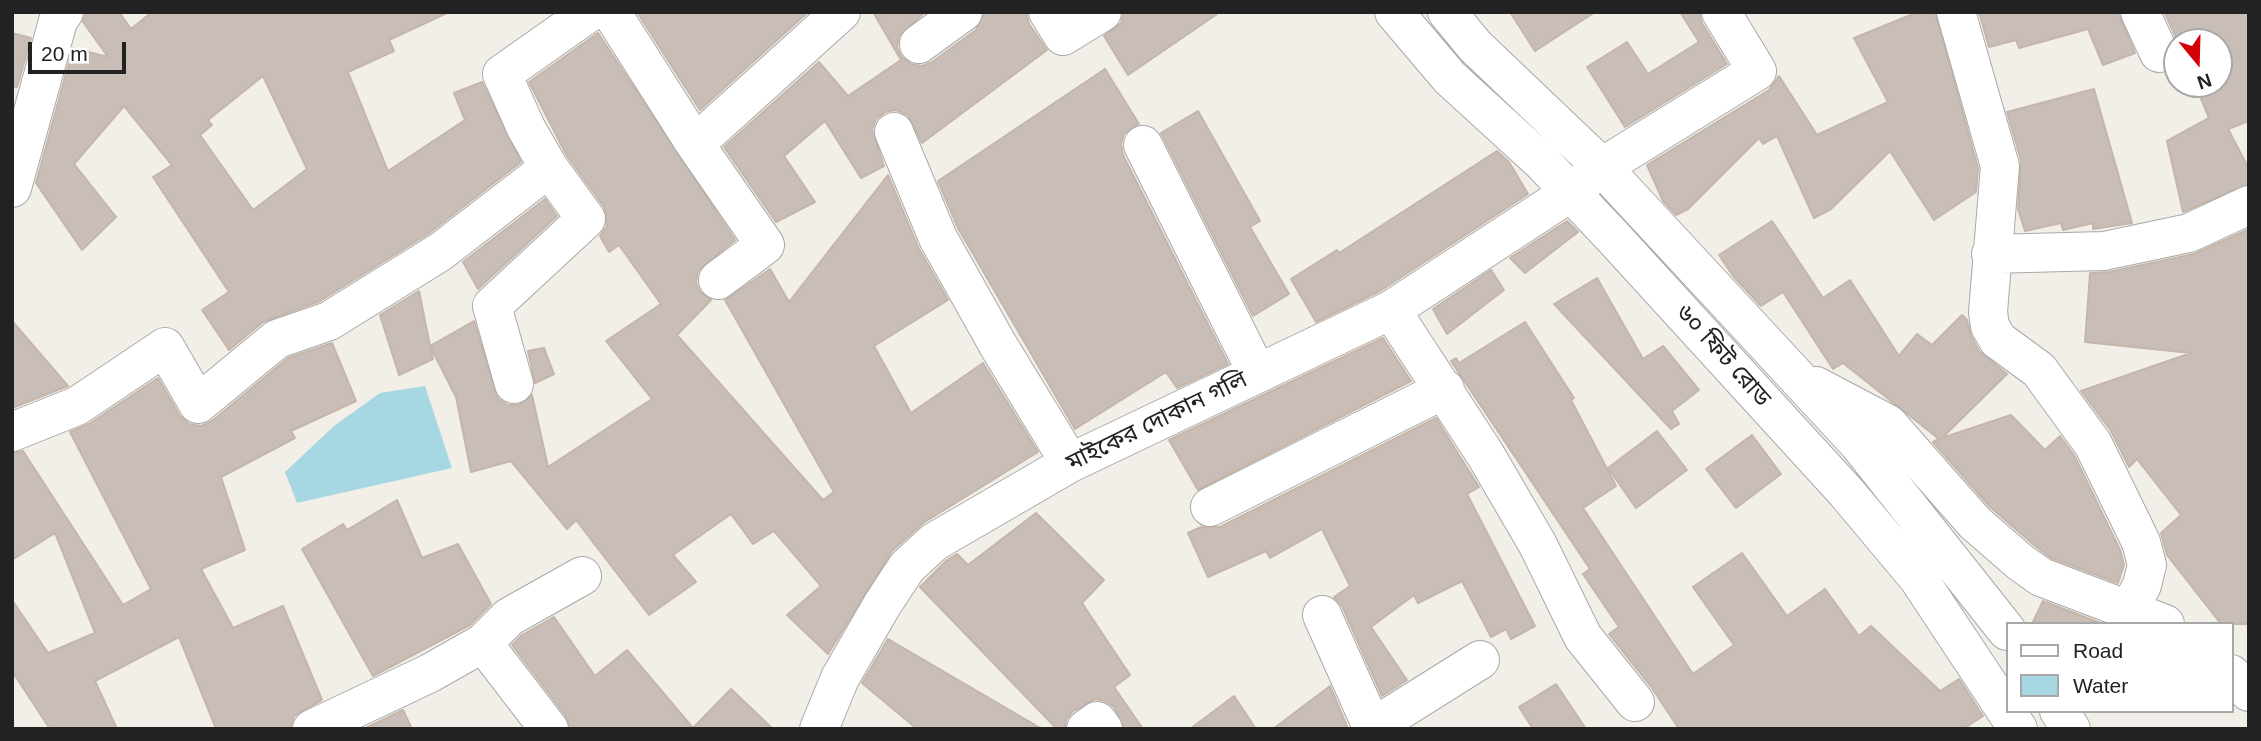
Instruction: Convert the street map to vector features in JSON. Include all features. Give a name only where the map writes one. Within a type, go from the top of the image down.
[{"type":"street","points":[[12,188],[58,21],[64,12]]},
{"type":"street","points":[[514,384],[492,306],[586,219],[526,128],[502,74],[590,12]]},
{"type":"street","points":[[611,12],[695,144],[765,246],[718,280]]},
{"type":"street","points":[[695,144],[841,12]]},
{"type":"street","points":[[919,44],[963,12]]},
{"type":"street","points":[[1048,12],[1063,36],[1102,12]]},
{"type":"street","name":"৬০ ফিট রোড","points":[[1394,12],[1450,78],[1571,192],[1873,524],[1918,578],[2006,711]]},
{"type":"street","name":"৬০ ফিট রোড","points":[[1447,12],[1475,46],[1602,167],[1777,359],[1858,443],[2006,630]]},
{"type":"street","name":"মাইকের দোকান গলি","points":[[819,729],[840,678],[907,567],[934,542],[1070,463],[1391,310],[1571,192],[1602,167],[1757,71],[1721,12]]},
{"type":"street","points":[[1956,12],[2000,166],[1987,312],[1990,326],[1998,340],[2039,370],[2093,444],[2141,542],[2147,565],[2142,585],[2130,608]]},
{"type":"street","points":[[2140,12],[2159,53]]},
{"type":"street","points":[[894,132],[938,238],[998,345],[1070,463]]},
{"type":"street","points":[[1143,145],[1257,373]]},
{"type":"street","points":[[12,432],[77,406],[165,347],[198,404],[277,339],[329,321],[440,252],[550,168]]},
{"type":"street","points":[[1992,254],[2104,251],[2189,233],[2249,205]]},
{"type":"street","points":[[1391,310],[1445,388],[1538,544],[1583,637],[1635,702]]},
{"type":"street","points":[[1777,359],[1829,395],[1888,424],[1975,523],[2020,562],[2042,577],[2130,608],[2161,622]]},
{"type":"street","points":[[1210,507],[1445,388]]},
{"type":"street","points":[[312,729],[430,673],[483,643],[509,617],[582,576]]},
{"type":"street","points":[[1322,615],[1371,728],[1480,660]]},
{"type":"street","points":[[483,643],[549,729]]},
{"type":"street","points":[[2233,676],[2249,692]]},
{"type":"street","name":"৬০ ফিট রোড","points":[[2007,713],[2018,729]]},
{"type":"street","points":[[2060,713],[2071,729]]},
{"type":"street","points":[[1086,729],[1097,721],[1102,729]]},
{"type":"water","points":[[425,386],[452,468],[297,503],[285,472],[334,426],[380,393]]},
{"type":"building","points":[[86,12],[119,12],[131,29],[152,12],[449,12],[389,40],[394,51],[348,72],[388,171],[465,120],[454,93],[482,82],[521,162],[428,234],[320,301],[263,322],[229,350],[202,310],[229,292],[153,177],[172,165],[124,106],[74,164],[116,217],[82,250],[36,183],[73,48],[108,57],[83,22]],"holes":[[[263,76],[307,169],[253,210],[200,135],[212,125],[208,120]]]},
{"type":"building","points":[[637,12],[808,12],[700,110]]},
{"type":"building","points":[[873,12],[925,12],[899,36],[897,47],[901,56],[911,64],[922,66],[932,62],[976,30],[984,12],[1026,12],[1029,24],[1047,50],[922,143],[908,115],[896,110],[885,112],[876,119],[872,130],[884,166],[861,178],[825,121],[784,156],[815,202],[776,222],[724,147],[819,62],[848,96],[901,60]]},
{"type":"building","points":[[1124,12],[1220,12],[1128,75],[1104,36],[1121,23]]},
{"type":"building","points":[[1510,12],[1595,12],[1535,51]]},
{"type":"building","points":[[1680,12],[1699,12],[1702,23],[1727,64],[1625,127],[1587,67],[1627,42],[1648,74],[1699,42]]},
{"type":"building","points":[[1918,12],[1935,12],[1978,168],[1976,192],[1934,220],[1890,151],[1831,209],[1814,218],[1777,136],[1763,144],[1759,138],[1688,209],[1676,215],[1663,201],[1647,165],[1769,90],[1779,76],[1817,135],[1888,102],[1854,38]]},
{"type":"building","points":[[1979,12],[2118,12],[2135,53],[2103,65],[2088,29],[2019,48],[2016,40],[1989,47]]},
{"type":"building","points":[[2249,12],[2249,121],[2228,129],[2249,169],[2249,184],[2183,212],[2167,141],[2209,118],[2201,98],[2233,98],[2233,28],[2172,28],[2165,13]]},
{"type":"building","points":[[12,33],[31,38],[17,87],[12,86]]},
{"type":"building","points":[[598,33],[735,240],[698,271],[696,282],[700,292],[711,300],[677,335],[823,500],[834,492],[725,300],[770,269],[789,302],[888,175],[918,247],[948,300],[874,346],[911,413],[983,363],[1038,452],[923,523],[892,551],[828,654],[787,615],[821,586],[774,531],[753,544],[731,514],[673,555],[696,582],[649,615],[576,520],[567,529],[511,461],[471,472],[456,397],[430,346],[474,321],[498,399],[508,405],[519,405],[532,395],[548,467],[652,399],[606,341],[661,304],[619,245],[609,252],[600,236],[607,226],[604,207],[567,156],[529,82]]},
{"type":"building","points":[[1105,69],[1139,124],[1124,134],[1121,144],[1123,155],[1228,364],[1177,388],[1166,372],[1075,429],[958,228],[938,181]]},
{"type":"building","points":[[2094,89],[2132,223],[2093,229],[2093,223],[2063,230],[2061,223],[2025,231],[2018,209],[2021,160],[2007,112]]},
{"type":"building","points":[[1198,111],[1260,221],[1250,227],[1289,294],[1253,316],[1161,133]]},
{"type":"building","points":[[1497,151],[1509,162],[1528,194],[1380,291],[1316,322],[1291,279],[1337,250],[1339,253]]},
{"type":"building","points":[[545,199],[557,216],[478,289],[463,262]]},
{"type":"building","points":[[1567,221],[1578,232],[1525,273],[1510,258]]},
{"type":"building","points":[[1772,221],[1823,298],[1850,280],[1899,356],[1917,334],[1932,345],[1962,315],[1967,320],[1979,351],[2007,374],[1942,438],[2011,415],[2045,450],[2060,436],[2074,455],[2120,550],[2124,565],[2118,583],[2051,558],[1990,507],[1933,442],[1939,439],[1843,363],[1833,369],[1783,292],[1761,306],[1733,276],[1719,255]]},
{"type":"building","points":[[2249,229],[2249,624],[2219,622],[2167,555],[2161,533],[2181,515],[2137,459],[2129,467],[2111,431],[2081,391],[2191,353],[2085,342],[2090,273],[2109,272],[2194,254]]},
{"type":"building","points":[[1491,270],[1504,290],[1447,334],[1433,309]]},
{"type":"building","points":[[1597,278],[1643,359],[1663,346],[1699,390],[1672,411],[1679,424],[1671,429],[1554,304]]},
{"type":"building","points":[[419,291],[433,359],[399,375],[380,315]]},
{"type":"building","points":[[12,321],[68,386],[12,408]]},
{"type":"building","points":[[1525,322],[1574,398],[1571,400],[1616,486],[1583,508],[1693,674],[1734,645],[1693,587],[1742,553],[1787,616],[1825,589],[1859,636],[1871,626],[1940,691],[1959,679],[1983,716],[1963,729],[1679,729],[1652,688],[1609,634],[1619,627],[1583,574],[1590,569],[1451,361],[1456,358],[1459,363]]},
{"type":"building","points":[[1383,338],[1411,381],[1198,490],[1169,440]]},
{"type":"building","points":[[332,343],[356,401],[291,431],[295,438],[221,477],[245,550],[201,569],[233,628],[283,606],[322,700],[294,716],[290,729],[216,729],[179,637],[95,681],[117,729],[50,729],[12,671],[12,600],[48,653],[95,633],[55,533],[12,560],[12,453],[23,451],[123,605],[151,589],[70,432],[89,424],[158,378],[180,416],[189,424],[201,426],[212,421],[288,358]]},
{"type":"building","points":[[544,348],[554,374],[535,383],[528,351]]},
{"type":"building","points":[[1436,418],[1479,487],[1467,494],[1535,626],[1511,639],[1506,629],[1491,637],[1462,581],[1418,603],[1414,595],[1371,627],[1407,680],[1382,696],[1342,606],[1334,597],[1350,586],[1322,529],[1270,558],[1266,551],[1208,577],[1188,533],[1201,527],[1220,527]]},
{"type":"building","points":[[1657,431],[1687,470],[1636,508],[1608,468]]},
{"type":"building","points":[[1752,435],[1781,474],[1736,508],[1706,469]]},
{"type":"building","points":[[397,500],[422,558],[458,544],[491,604],[470,625],[373,676],[302,549],[343,524],[347,530]]},
{"type":"building","points":[[1036,513],[1104,580],[1082,603],[1130,675],[1114,687],[1143,729],[1124,729],[1114,707],[1095,699],[1073,711],[1066,720],[1065,729],[1057,729],[920,587],[947,560],[957,554],[968,565]]},
{"type":"building","points":[[2043,601],[2098,622],[2033,622]]},
{"type":"building","points":[[554,617],[595,676],[627,650],[693,728],[731,689],[773,729],[570,729],[566,716],[512,645],[522,635]]},
{"type":"building","points":[[888,639],[1042,729],[917,729],[862,683]]},
{"type":"building","points":[[1556,684],[1586,729],[1533,729],[1519,707]]},
{"type":"building","points":[[1330,686],[1348,729],[1273,729]]},
{"type":"building","points":[[1234,696],[1256,729],[1190,729]]},
{"type":"building","points":[[403,710],[412,729],[364,729]]}]
